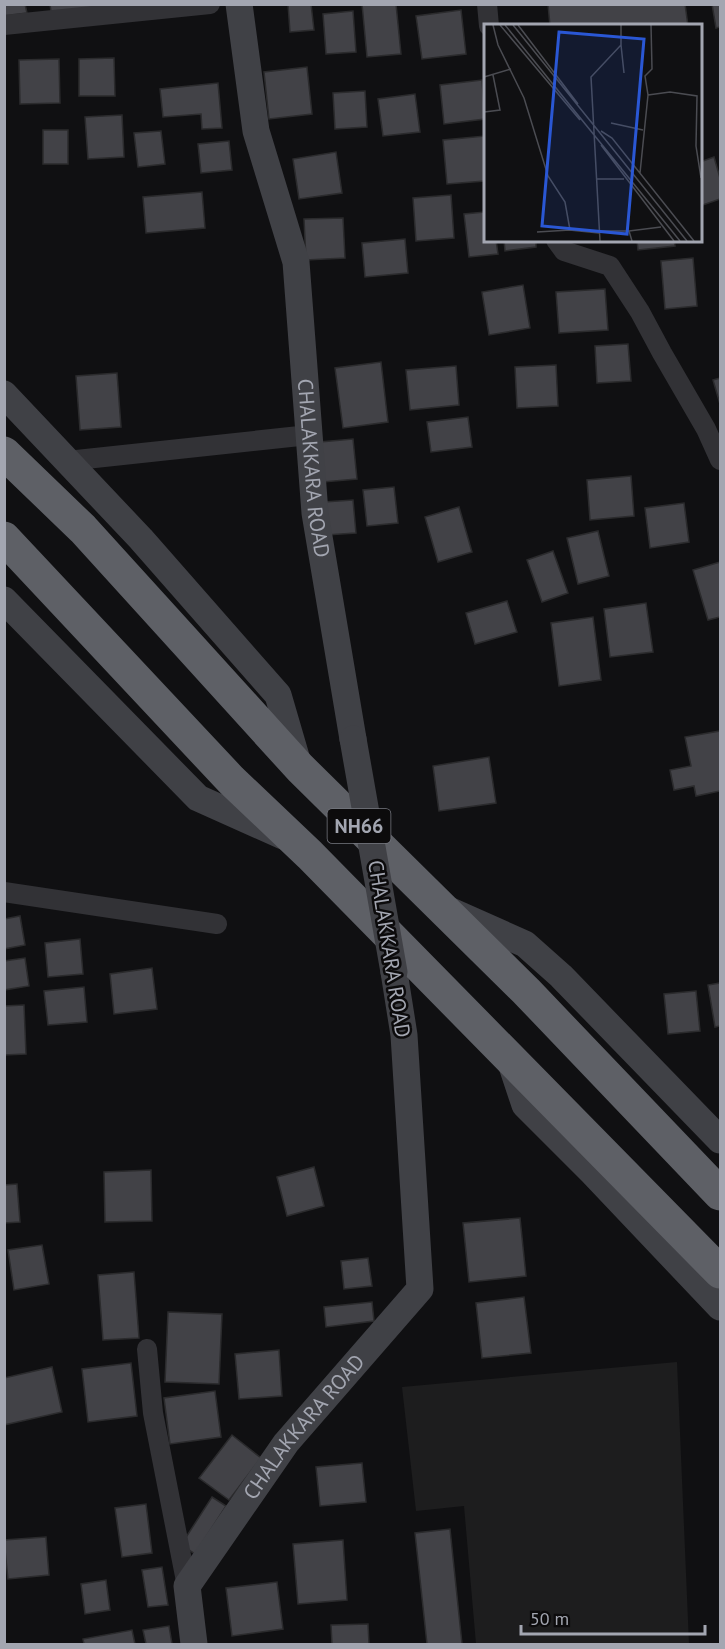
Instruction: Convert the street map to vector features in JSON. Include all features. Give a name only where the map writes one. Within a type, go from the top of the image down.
[{"type":"highway","name":"NH66","points":[[4,453],[83,529],[300,768],[542,1008],[720,1194]]},
{"type":"highway","name":"NH66","points":[[4,538],[231,780],[298,843],[720,1272]]},
{"type":"main road","name":"CHALAKKARA ROAD","points":[[187,1586],[286,1443],[420,1289],[404,1035],[315,513],[296,262],[256,131],[239,4]]},
{"type":"main road","points":[[4,394],[141,539],[278,695],[300,768]]},
{"type":"main road","points":[[4,600],[198,798],[298,843]]},
{"type":"main road","points":[[441,907],[525,944],[561,976],[720,1140]]},
{"type":"main road","points":[[509,1057],[525,1105],[720,1307]]},
{"type":"main road","points":[[187,1586],[194,1644]]},
{"type":"street","points":[[4,26],[210,4]]},
{"type":"street","points":[[487,4],[489,24]]},
{"type":"street","points":[[557,242],[564,251],[610,266],[640,312],[706,429],[720,460]]},
{"type":"street","points":[[67,461],[309,435]]},
{"type":"street","points":[[4,892],[217,924]]},
{"type":"street","points":[[147,1349],[153,1413],[187,1586]]},
{"type":"shaded area","points":[[677,1362],[689,1644],[476,1644],[464,1506],[416,1511],[402,1387]]},
{"type":"building","points":[[4,4],[25,4],[27,13],[4,16]]},
{"type":"building","points":[[50,4],[98,4],[98,7],[51,12]]},
{"type":"building","points":[[288,4],[311,4],[314,30],[290,32]]},
{"type":"building","points":[[362,4],[396,4],[401,54],[367,57]]},
{"type":"building","points":[[548,4],[685,4],[688,24],[550,24]]},
{"type":"building","points":[[712,4],[720,4],[720,27],[716,28]]},
{"type":"building","points":[[461,10],[466,54],[422,59],[416,16]]},
{"type":"building","points":[[353,11],[356,52],[326,54],[323,14]]},
{"type":"building","points":[[114,58],[115,96],[79,96],[79,59]]},
{"type":"building","points":[[59,59],[60,103],[20,104],[19,60]]},
{"type":"building","points":[[307,67],[312,114],[269,119],[264,72]]},
{"type":"building","points":[[482,80],[484,119],[444,124],[440,85]]},
{"type":"building","points":[[218,83],[222,128],[202,129],[201,114],[163,117],[160,89]]},
{"type":"building","points":[[365,91],[367,127],[335,129],[333,93]]},
{"type":"building","points":[[415,94],[420,132],[383,136],[378,99]]},
{"type":"building","points":[[122,115],[124,157],[88,159],[85,117]]},
{"type":"building","points":[[43,130],[68,130],[68,164],[43,164]]},
{"type":"building","points":[[161,131],[165,164],[138,167],[134,133]]},
{"type":"building","points":[[484,136],[484,181],[447,184],[443,140]]},
{"type":"building","points":[[229,141],[232,170],[201,173],[198,144]]},
{"type":"building","points":[[336,152],[342,193],[299,199],[293,159]]},
{"type":"building","points":[[714,157],[720,178],[720,199],[701,206],[701,162]]},
{"type":"building","points":[[202,192],[205,228],[146,233],[143,197]]},
{"type":"building","points":[[451,195],[454,238],[416,241],[413,198]]},
{"type":"building","points":[[484,212],[484,242],[496,242],[498,254],[469,257],[464,214]]},
{"type":"building","points":[[343,218],[345,258],[306,260],[304,219]]},
{"type":"building","points":[[405,239],[408,273],[365,277],[362,243]]},
{"type":"building","points":[[504,242],[536,242],[536,247],[505,251]]},
{"type":"building","points":[[637,242],[674,242],[675,246],[638,250]]},
{"type":"building","points":[[693,258],[697,306],[665,309],[661,261]]},
{"type":"building","points":[[523,285],[530,328],[489,335],[482,292]]},
{"type":"building","points":[[605,289],[608,330],[559,333],[556,292]]},
{"type":"building","points":[[628,344],[631,381],[597,383],[595,346]]},
{"type":"building","points":[[381,362],[388,422],[343,428],[335,368]]},
{"type":"building","points":[[556,365],[558,406],[517,408],[515,367]]},
{"type":"building","points":[[456,366],[459,405],[410,410],[406,370]]},
{"type":"building","points":[[117,373],[121,427],[80,430],[76,376]]},
{"type":"building","points":[[720,378],[720,404],[713,380]]},
{"type":"building","points":[[468,417],[472,447],[431,452],[427,422]]},
{"type":"building","points":[[353,439],[357,479],[323,482],[320,442]]},
{"type":"building","points":[[631,476],[634,516],[590,520],[587,480]]},
{"type":"building","points":[[394,487],[398,523],[367,526],[363,490]]},
{"type":"building","points":[[353,500],[356,533],[326,535],[324,502]]},
{"type":"building","points":[[684,503],[689,542],[650,548],[645,508]]},
{"type":"building","points":[[459,507],[472,552],[438,562],[425,517]]},
{"type":"building","points":[[598,531],[609,576],[578,584],[567,538]]},
{"type":"building","points":[[553,551],[568,593],[542,602],[527,560]]},
{"type":"building","points":[[720,562],[720,617],[708,620],[693,570]]},
{"type":"building","points":[[507,601],[517,632],[475,644],[466,613]]},
{"type":"building","points":[[646,603],[653,652],[610,657],[604,609]]},
{"type":"building","points":[[593,617],[601,680],[559,686],[551,623]]},
{"type":"building","points":[[720,731],[720,791],[696,796],[694,786],[674,790],[670,770],[691,766],[685,737]]},
{"type":"building","points":[[489,757],[496,803],[439,811],[433,766]]},
{"type":"building","points":[[20,916],[25,945],[4,949],[4,919]]},
{"type":"building","points":[[80,939],[83,974],[48,977],[45,943]]},
{"type":"building","points":[[25,958],[29,986],[4,990],[4,961]]},
{"type":"building","points":[[152,968],[157,1009],[114,1014],[110,974]]},
{"type":"building","points":[[720,983],[720,1026],[715,1027],[708,985]]},
{"type":"building","points":[[84,987],[87,1022],[48,1025],[44,991]]},
{"type":"building","points":[[696,991],[700,1031],[668,1034],[664,994]]},
{"type":"building","points":[[24,1005],[26,1054],[4,1055],[4,1006]]},
{"type":"building","points":[[314,1167],[324,1206],[287,1216],[277,1177]]},
{"type":"building","points":[[151,1170],[152,1221],[105,1222],[104,1172]]},
{"type":"building","points":[[17,1184],[20,1222],[4,1223],[4,1185]]},
{"type":"building","points":[[520,1218],[526,1276],[469,1282],[463,1223]]},
{"type":"building","points":[[42,1245],[49,1284],[14,1290],[8,1250]]},
{"type":"building","points":[[368,1258],[372,1286],[344,1289],[341,1261]]},
{"type":"building","points":[[134,1272],[139,1338],[103,1340],[98,1275]]},
{"type":"building","points":[[524,1297],[531,1353],[482,1358],[476,1303]]},
{"type":"building","points":[[372,1302],[374,1321],[326,1327],[324,1307]]},
{"type":"building","points":[[168,1312],[222,1314],[219,1384],[165,1382]]},
{"type":"building","points":[[279,1350],[282,1396],[239,1399],[235,1354]]},
{"type":"building","points":[[131,1363],[137,1416],[88,1422],[82,1369]]},
{"type":"building","points":[[52,1367],[62,1412],[4,1425],[4,1378]]},
{"type":"building","points":[[215,1391],[221,1437],[170,1444],[164,1398]]},
{"type":"building","points":[[232,1435],[261,1458],[229,1500],[199,1478]]},
{"type":"building","points":[[362,1463],[366,1502],[320,1506],[316,1467]]},
{"type":"building","points":[[212,1497],[226,1506],[195,1554],[181,1545]]},
{"type":"building","points":[[146,1504],[152,1553],[122,1557],[115,1508]]},
{"type":"building","points":[[450,1529],[462,1644],[427,1644],[415,1533]]},
{"type":"building","points":[[46,1537],[49,1575],[8,1579],[4,1540]]},
{"type":"building","points":[[343,1540],[347,1600],[298,1604],[293,1544]]},
{"type":"building","points":[[162,1567],[168,1605],[148,1607],[142,1570]]},
{"type":"building","points":[[106,1580],[110,1610],[85,1614],[81,1584]]},
{"type":"building","points":[[277,1582],[283,1629],[232,1636],[226,1588]]},
{"type":"building","points":[[368,1624],[369,1644],[332,1644],[331,1625]]},
{"type":"building","points":[[169,1626],[172,1644],[146,1644],[143,1630]]},
{"type":"building","points":[[132,1630],[135,1644],[84,1644],[83,1639]]}]
